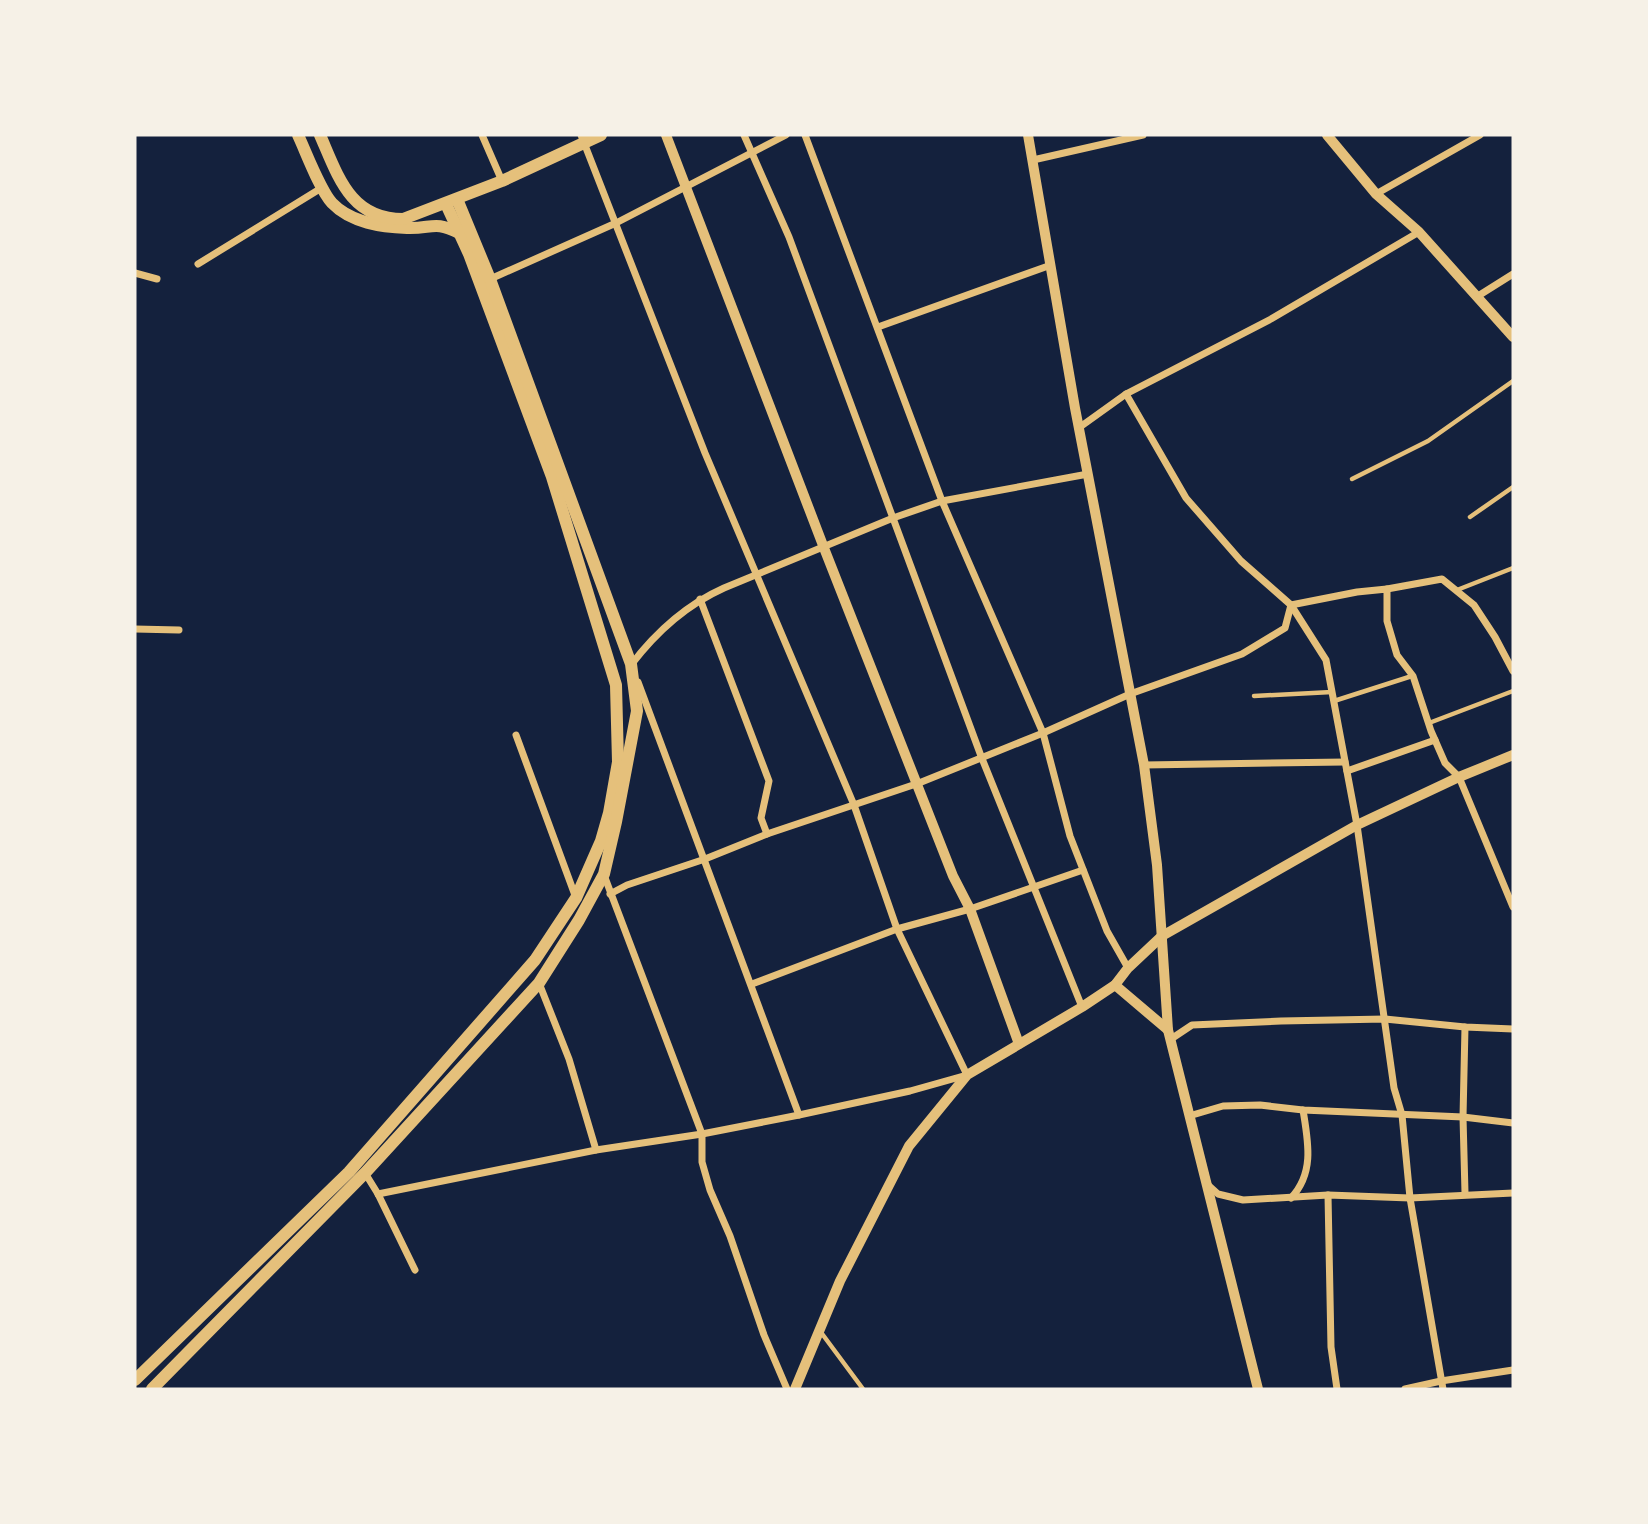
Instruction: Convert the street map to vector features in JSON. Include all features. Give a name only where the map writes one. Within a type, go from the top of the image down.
[{"type":"main road","points":[[298,135],[331,202],[362,221],[410,228],[443,225],[459,233]]},
{"type":"main road","points":[[320,135],[338,178],[351,198],[378,216],[403,219],[502,181],[582,139],[601,135]]},
{"type":"main road","points":[[135,1380],[349,1172],[535,960],[576,898],[601,841],[613,795],[619,734],[616,685],[552,477],[485,282],[459,233],[452,201]]},
{"type":"main road","points":[[152,1389],[365,1173],[539,983],[604,874],[637,711],[631,664],[452,201]]},
{"type":"street","points":[[482,135],[502,181]]},
{"type":"street","points":[[666,135],[824,548],[919,783],[953,876],[970,909],[1019,1044]]},
{"type":"street","points":[[744,135],[789,237],[981,757],[1082,1007]]},
{"type":"street","points":[[485,282],[616,223],[786,135]]},
{"type":"street","points":[[805,135],[942,500],[1042,733],[1070,836],[1083,870],[1107,931],[1128,968]]},
{"type":"street","points":[[1028,135],[1088,474],[1144,765],[1157,865],[1170,1034],[1258,1389]]},
{"type":"street","points":[[1033,160],[1143,135]]},
{"type":"street","points":[[1327,135],[1376,194],[1419,232],[1513,337]]},
{"type":"street","points":[[1376,194],[1480,135]]},
{"type":"street","points":[[582,139],[705,453],[854,805],[897,929],[967,1075]]},
{"type":"street","points":[[198,264],[323,187]]},
{"type":"street","points":[[1080,427],[1126,394],[1271,318],[1419,232]]},
{"type":"street","points":[[878,327],[1051,265]]},
{"type":"street","points":[[135,273],[157,279]]},
{"type":"street","points":[[1478,296],[1513,274]]},
{"type":"street","points":[[1126,394],[1186,498],[1241,561],[1291,605],[1326,660],[1357,825],[1394,1088],[1402,1115],[1410,1198],[1443,1389]]},
{"type":"street","points":[[799,1115],[631,664],[654,636],[699,599],[757,574],[942,500],[1088,474]]},
{"type":"street","points":[[1291,605],[1442,579],[1474,605],[1513,671]]},
{"type":"street","points":[[1387,589],[1387,621],[1397,655],[1413,676],[1435,740],[1445,763],[1459,776],[1513,907]]},
{"type":"street","points":[[699,599],[769,781],[761,818],[767,834]]},
{"type":"street","points":[[610,894],[627,885],[705,859],[767,834],[919,783],[1130,694],[1242,654],[1285,628],[1291,605]]},
{"type":"street","points":[[135,629],[179,630]]},
{"type":"street","points":[[516,734],[576,898]]},
{"type":"street","points":[[1144,765],[1346,767],[1435,740]]},
{"type":"street","points":[[378,1194],[596,1150],[702,1134],[799,1115],[910,1091],[967,1075],[1115,985],[1128,968],[1162,936],[1357,825],[1459,776],[1513,755]]},
{"type":"street","points":[[752,984],[897,929],[970,909],[1083,870]]},
{"type":"street","points":[[604,874],[702,1134],[702,1162],[710,1190],[787,1389]]},
{"type":"street","points":[[539,983],[569,1059],[596,1150]]},
{"type":"street","points":[[1115,985],[1170,1034]]},
{"type":"street","points":[[1170,1034],[1192,1026],[1385,1019],[1513,1029]]},
{"type":"street","points":[[1465,1027],[1465,1193]]},
{"type":"street","points":[[795,1389],[840,1281],[909,1146],[967,1075]]},
{"type":"street","points":[[1189,1116],[1223,1106],[1260,1105],[1303,1110],[1463,1117],[1513,1123]]},
{"type":"street","points":[[1291,1198],[1305,1178],[1310,1148],[1303,1110]]},
{"type":"street","points":[[365,1173],[415,1269]]},
{"type":"street","points":[[1206,1183],[1218,1194],[1243,1200],[1328,1195],[1410,1198],[1513,1192]]},
{"type":"street","points":[[1328,1195],[1331,1347],[1337,1389]]},
{"type":"street","points":[[1405,1389],[1513,1370]]},
{"type":"lane","points":[[1352,479],[1428,442],[1513,381]]},
{"type":"lane","points":[[1470,517],[1513,487]]},
{"type":"lane","points":[[1456,591],[1513,568]]},
{"type":"lane","points":[[1334,702],[1413,676]]},
{"type":"lane","points":[[1429,723],[1513,691]]},
{"type":"lane","points":[[1254,696],[1332,692]]},
{"type":"lane","points":[[819,1329],[863,1389]]}]
